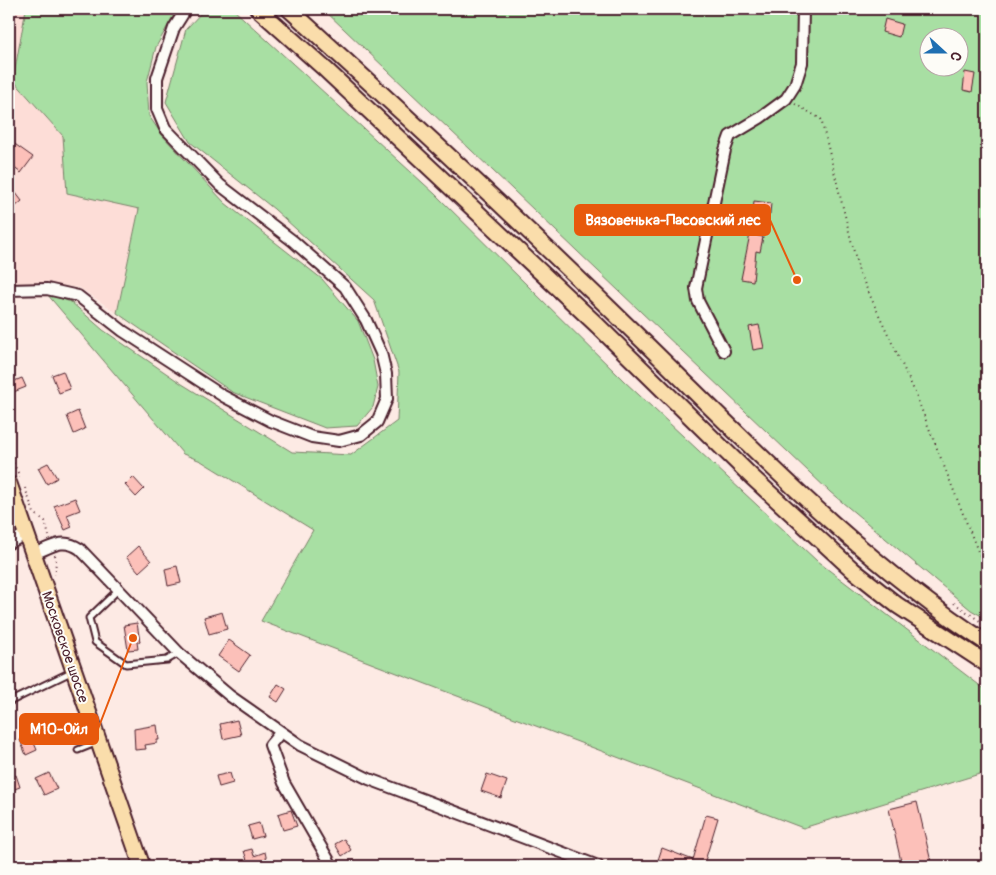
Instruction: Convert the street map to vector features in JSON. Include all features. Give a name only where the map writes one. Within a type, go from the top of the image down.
[{"type":"main road","points":[[258,9],[325,69],[597,324],[752,477],[846,564],[897,605],[987,664]]},
{"type":"main road","points":[[289,9],[612,311],[821,514],[866,554],[913,591],[987,643]]},
{"type":"main road","name":"Московское шоссе","points":[[9,484],[142,866]]},
{"type":"street","points":[[9,290],[47,289],[78,296],[123,330],[222,396],[271,421],[312,437],[339,441],[361,435],[377,422],[387,399],[386,374],[381,353],[366,320],[345,287],[293,241],[220,185],[166,128],[157,109],[157,78],[174,28],[186,9]]},
{"type":"street","points":[[724,351],[698,302],[696,288],[725,150],[730,136],[760,118],[786,99],[795,85],[802,63],[803,9]]},
{"type":"street","points":[[9,543],[26,534]]},
{"type":"street","points":[[34,554],[64,542],[73,544],[80,549],[179,653],[230,696],[280,733],[300,745],[369,779],[598,866]]},
{"type":"street","points":[[280,733],[270,745],[284,783],[332,866]]},
{"type":"lane","points":[[118,590],[90,618],[95,642],[126,664],[167,660],[179,653]]},
{"type":"lane","points":[[9,702],[74,671]]},
{"type":"lane","points":[[78,750],[98,742]]},
{"type":"path","points":[[786,99],[821,118],[859,272],[913,388],[979,554],[987,560]]},
{"type":"shaded area","points":[[9,9],[26,9],[13,80],[63,136],[67,193],[139,209],[117,313],[80,288],[49,284],[9,283]]},
{"type":"green space","points":[[26,9],[177,9],[156,47],[147,82],[149,116],[162,135],[225,203],[322,279],[358,321],[373,360],[378,387],[373,407],[357,426],[325,428],[232,392],[117,313],[139,209],[67,193],[63,136],[13,80]]},
{"type":"green space","points":[[205,9],[233,9],[435,194],[624,381],[817,561],[987,691],[987,774],[986,772],[803,828],[261,621],[313,530],[201,461],[183,454],[47,294],[71,302],[103,330],[182,384],[292,452],[351,455],[397,421],[399,372],[374,300],[274,209],[190,142],[166,102],[186,29]]},
{"type":"green space","points":[[323,9],[987,9],[987,619],[971,610],[830,492]]},
{"type":"building","points":[[885,19],[902,24],[899,37],[882,32]]},
{"type":"building","points":[[968,73],[975,74],[972,92],[963,90],[964,78],[968,78]]},
{"type":"building","points":[[9,140],[33,157],[21,173],[9,164]]},
{"type":"building","points":[[9,184],[22,201],[9,212]]},
{"type":"building","points":[[754,201],[771,203],[770,214],[753,213]]},
{"type":"building","points":[[750,234],[763,237],[760,252],[756,251],[753,281],[741,279]]},
{"type":"building","points":[[759,325],[764,348],[753,350],[749,327]]},
{"type":"building","points":[[63,371],[70,389],[59,393],[52,375]]},
{"type":"building","points":[[22,378],[26,387],[11,393],[9,383]]},
{"type":"building","points":[[78,411],[85,429],[74,434],[67,416]]},
{"type":"building","points":[[48,463],[57,478],[47,484],[38,468]]},
{"type":"building","points":[[133,477],[144,489],[136,497],[125,485]]},
{"type":"building","points":[[75,498],[80,510],[67,515],[72,527],[65,530],[54,506]]},
{"type":"building","points":[[138,546],[151,561],[139,572],[126,557]]},
{"type":"building","points":[[177,566],[181,583],[168,586],[165,569]]},
{"type":"building","points":[[222,612],[227,629],[209,634],[204,617]]},
{"type":"building","points":[[137,623],[140,642],[137,642],[138,649],[128,650],[124,625]]},
{"type":"building","points":[[229,640],[250,655],[239,671],[218,656]]},
{"type":"building","points":[[278,684],[286,689],[278,702],[270,697]]},
{"type":"building","points":[[237,720],[241,735],[223,739],[220,724]]},
{"type":"building","points":[[157,725],[159,740],[157,740],[157,743],[145,745],[146,749],[135,750],[134,729]]},
{"type":"building","points":[[31,736],[37,750],[26,755],[20,740]]},
{"type":"building","points":[[49,773],[57,789],[44,795],[36,779]]},
{"type":"building","points":[[230,773],[233,783],[219,787],[216,776]]},
{"type":"building","points":[[487,774],[507,781],[501,798],[481,791]]},
{"type":"building","points":[[16,775],[20,787],[9,791],[9,778]]},
{"type":"building","points":[[917,802],[932,866],[902,866],[889,809]]},
{"type":"building","points":[[291,810],[297,826],[283,830],[278,814]]},
{"type":"building","points":[[706,815],[718,818],[704,864],[708,866],[656,866],[662,848],[693,860]]},
{"type":"building","points":[[259,823],[263,836],[252,839],[248,826]]},
{"type":"building","points":[[344,839],[351,850],[342,856],[335,844]]},
{"type":"building","points":[[252,849],[254,856],[265,852],[267,861],[258,864],[259,866],[249,866],[244,851]]},
{"type":"place","name":"Вязовенька-Пасовский лес","points":[[797,280]]},
{"type":"place","name":"М10-Ойл","points":[[133,638]]}]
